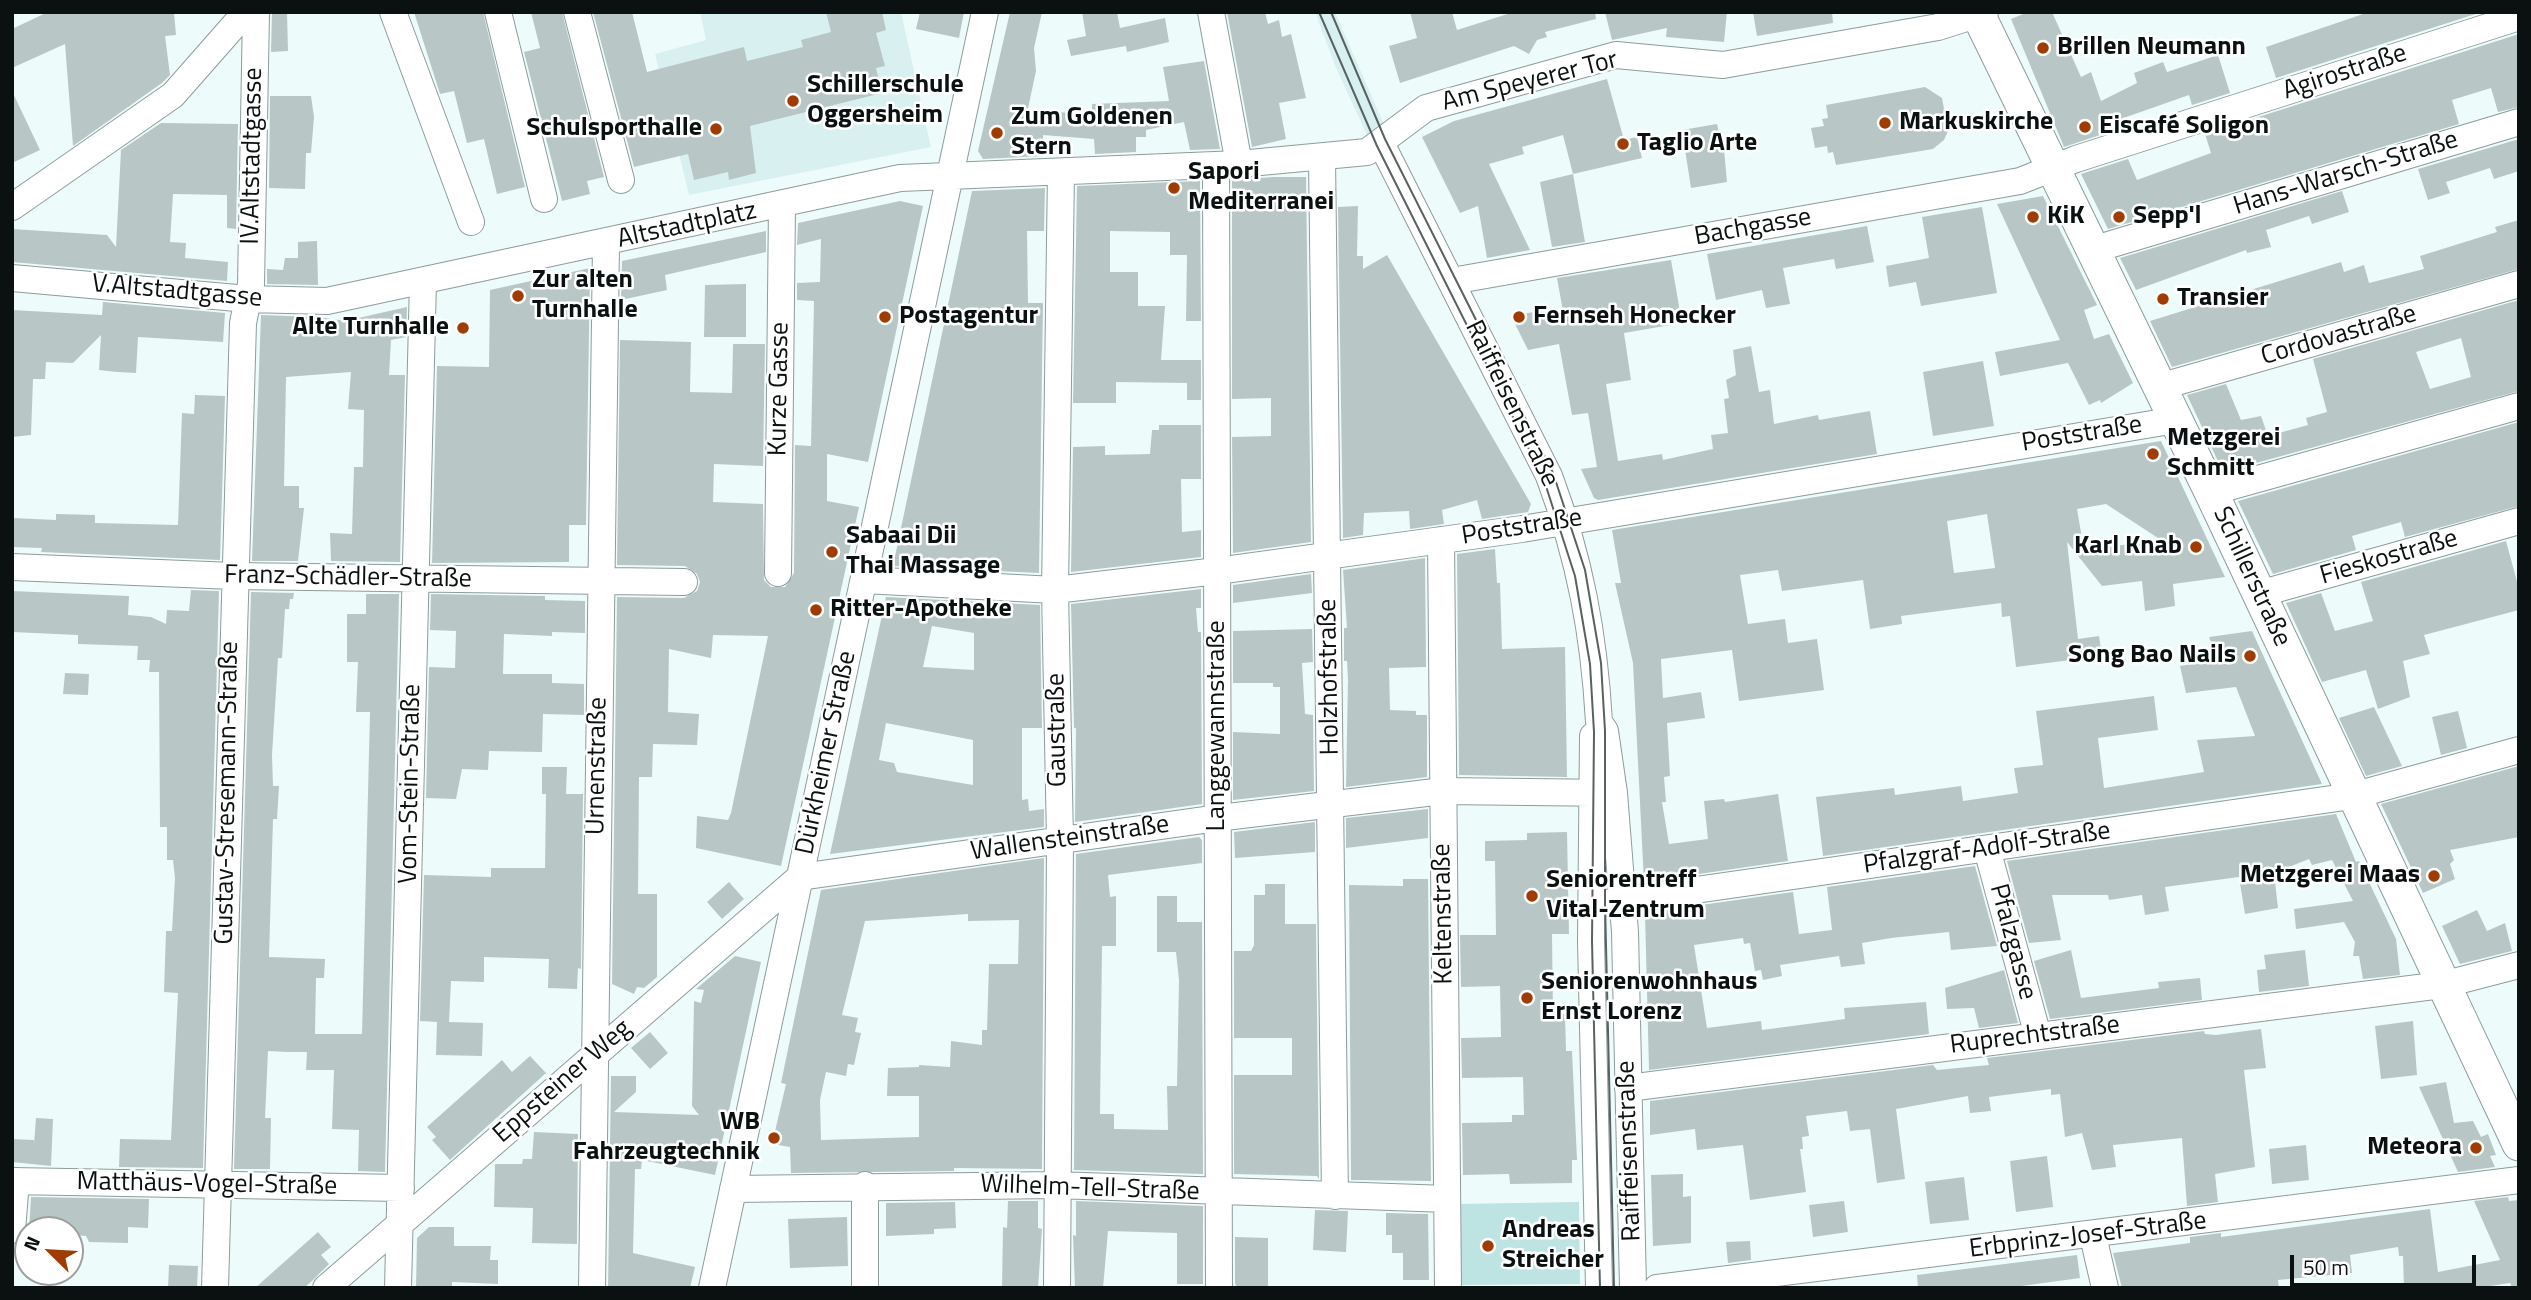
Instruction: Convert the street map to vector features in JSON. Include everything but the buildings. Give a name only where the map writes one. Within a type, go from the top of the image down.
[{"type":"street","points":[[12,207],[173,94],[246,12]]},
{"type":"street","name":"IV.Altstadtgasse","points":[[248,299],[251,284],[256,12]]},
{"type":"street","points":[[393,12],[471,222]]},
{"type":"street","points":[[498,12],[544,200]]},
{"type":"street","points":[[577,12],[621,180]]},
{"type":"street","name":"Dürkheimer Straße","points":[[712,1288],[985,12]]},
{"type":"street","name":"Langgewannstraße","points":[[1211,12],[1227,165],[1217,571],[1219,1288]]},
{"type":"street","name":"Am Speyerer Tor","points":[[1227,165],[1367,152],[1426,108],[1616,55],[1723,65],[1938,27],[1980,13]]},
{"type":"street","name":"Schillerstraße","points":[[1980,13],[2064,164],[2104,246],[2169,384],[2176,420],[2519,1144]]},
{"type":"street","name":"Agirostraße","points":[[2064,164],[2519,17]]},
{"type":"street","name":"Hans-Warsch-Straße","points":[[2104,246],[2519,122]]},
{"type":"street","name":"Raiffeisenstraße","points":[[1381,143],[1549,476],[1566,521],[1590,617],[1599,722],[1594,732],[1602,794],[1623,901],[1633,1288]]},
{"type":"street","name":"Holzhofstraße","points":[[1322,157],[1335,1196]]},
{"type":"street","name":"Bachgasse","points":[[1452,281],[2020,181],[2064,164]]},
{"type":"street","name":"Altstadtplatz","points":[[424,281],[606,244],[900,178],[1227,165]]},
{"type":"street","name":"Gaustraße","points":[[1057,1288],[1060,840],[1055,590],[1060,172]]},
{"type":"street","name":"Kurze Gasse","points":[[778,573],[782,205]]},
{"type":"street","name":"Urnenstraße","points":[[592,1288],[606,244]]},
{"type":"street","name":"V.Altstadtgasse","points":[[12,278],[248,299],[327,301],[424,281]]},
{"type":"street","name":"Vom-Stein-Straße","points":[[398,1288],[424,281]]},
{"type":"street","name":"Cordovastraße","points":[[2169,384],[2519,284]]},
{"type":"street","name":"Gustav-Stresemann-Straße","points":[[215,1288],[233,576],[243,323],[248,299]]},
{"type":"street","points":[[2211,492],[2519,407]]},
{"type":"street","name":"Poststraße","points":[[864,580],[1055,590],[1217,571],[1566,521],[2176,420]]},
{"type":"street","name":"Fieskostraße","points":[[2259,594],[2519,522]]},
{"type":"street","name":"Keltenstraße","points":[[1441,540],[1448,1288]]},
{"type":"street","name":"Franz-Schädler-Straße","points":[[12,567],[233,576],[684,582]]},
{"type":"street","name":"Pfalzgraf-Adolf-Straße","points":[[1591,905],[2352,796],[2519,750]]},
{"type":"street","name":"Wallensteinstraße","points":[[800,877],[1332,803],[1443,792],[1602,794]]},
{"type":"street","name":"Raiffeisenstraße","points":[[1599,1288],[1591,905],[1602,794]]},
{"type":"street","name":"Pfalzgasse","points":[[1987,849],[2038,1036]]},
{"type":"street","name":"Eppsteiner Weg","points":[[326,1288],[800,877]]},
{"type":"street","name":"Ruprechtstraße","points":[[1628,1088],[2442,985],[2519,965]]},
{"type":"street","name":"Erbprinz-Josef-Straße","points":[[1657,1288],[2093,1236],[2519,1180]]},
{"type":"street","points":[[12,1230],[14,1181]]},
{"type":"street","name":"Matthäus-Vogel-Straße","points":[[14,1181],[401,1188]]},
{"type":"street","points":[[864,1185],[865,1288]]},
{"type":"street","name":"Wilhelm-Tell-Straße","points":[[733,1189],[864,1185],[1056,1185],[1447,1199]]},
{"type":"street","points":[[2093,1236],[2105,1288]]},
{"type":"shaded area","name":"Schillerschule Oggersheim","points":[[700,12],[901,12],[931,147],[689,195],[655,54],[706,40]]},
{"type":"shaded area","points":[[1315,12],[1335,12],[1389,136],[1373,148],[1336,68]]},
{"type":"shaded area","points":[[1579,1202],[1580,1284],[1455,1285],[1455,1204]]},
{"type":"tram line","points":[[1319,12],[1377,146],[1543,477],[1575,576],[1590,664],[1594,732],[1592,941],[1600,1288]]},
{"type":"tram line","points":[[1331,12],[1385,139],[1553,473],[1585,570],[1601,663],[1605,731],[1605,903],[1614,1288]]},
{"type":"place","name":"Brillen Neumann","points":[[2043,48]]},
{"type":"place","name":"Schillerschule Oggersheim","points":[[793,101]]},
{"type":"place","name":"Markuskirche","points":[[1885,123]]},
{"type":"place","name":"Eiscafé Soligon","points":[[2085,127]]},
{"type":"place","name":"Schulsporthalle","points":[[716,129]]},
{"type":"place","name":"Zum Goldenen Stern","points":[[997,133]]},
{"type":"place","name":"Taglio Arte","points":[[1623,144]]},
{"type":"place","name":"Sapori Mediterranei","points":[[1174,188]]},
{"type":"place","name":"KiK","points":[[2033,217]]},
{"type":"place","name":"Sepp'l","points":[[2119,217]]},
{"type":"place","name":"Zur alten Turnhalle","points":[[518,296]]},
{"type":"place","name":"Transier","points":[[2163,299]]},
{"type":"place","name":"Postagentur","points":[[885,317]]},
{"type":"place","name":"Fernseh Honecker","points":[[1519,317]]},
{"type":"place","name":"Alte Turnhalle","points":[[463,328]]},
{"type":"place","name":"Metzgerei Schmitt","points":[[2153,454]]},
{"type":"place","name":"Karl Knab","points":[[2196,547]]},
{"type":"place","name":"Sabaai Dii Thai Massage","points":[[832,552]]},
{"type":"place","name":"Ritter-Apotheke","points":[[816,610]]},
{"type":"place","name":"Song Bao Nails","points":[[2250,656]]},
{"type":"place","name":"Metzgerei Maas","points":[[2434,876]]},
{"type":"place","name":"Seniorentreff Vital-Zentrum","points":[[1532,896]]},
{"type":"place","name":"Seniorenwohnhaus Ernst Lorenz","points":[[1527,998]]},
{"type":"place","name":"WB Fahrzeugtechnik","points":[[774,1138]]},
{"type":"place","name":"Meteora","points":[[2476,1148]]},
{"type":"place","name":"Andreas Streicher","points":[[1488,1246]]}]
